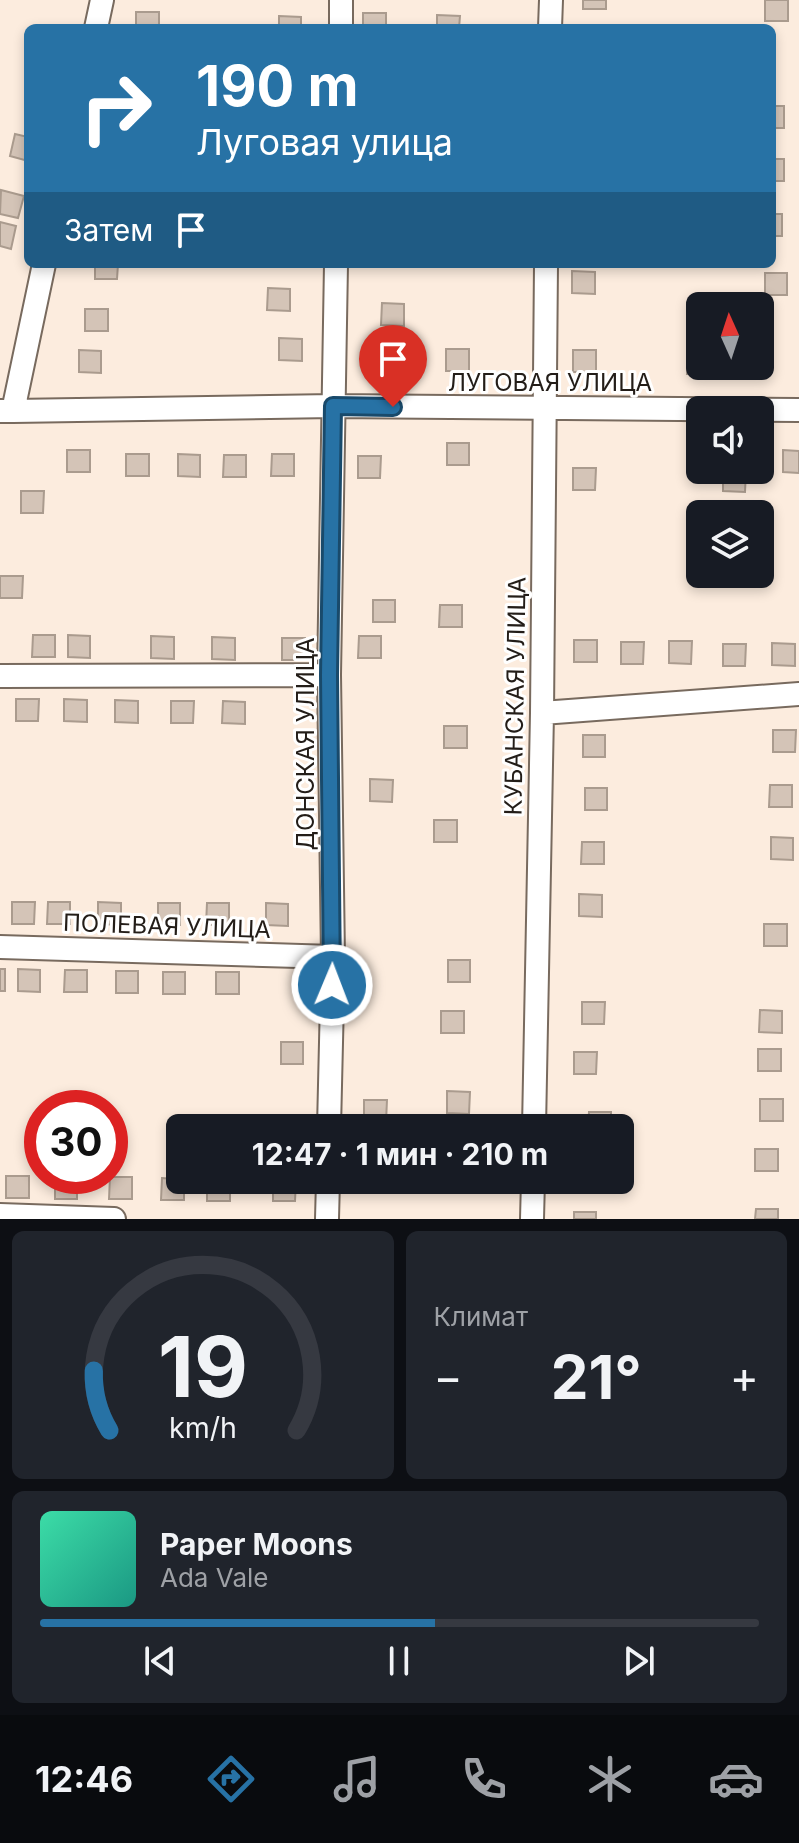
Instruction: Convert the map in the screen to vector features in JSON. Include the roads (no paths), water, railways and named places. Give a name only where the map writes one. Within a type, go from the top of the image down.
[{"type":"street","points":[[97,24],[102,0]]},
{"type":"street","points":[[341,0],[341,24]]},
{"type":"street","points":[[550,24],[551,0]]},
{"type":"street","points":[[6,411],[43,268]]},
{"type":"street","name":"ДОНСКАЯ УЛИЦА","points":[[329,1114],[333,957],[329,675],[336,268]]},
{"type":"street","name":"КУБАНСКАЯ УЛИЦА","points":[[534,1114],[546,268]]},
{"type":"street","name":"ЛУГОВАЯ УЛИЦА","points":[[6,411],[333,406],[799,410]]},
{"type":"street","points":[[0,676],[329,675]]},
{"type":"street","points":[[542,713],[799,694]]},
{"type":"street","name":"ПОЛЕВАЯ УЛИЦА","points":[[0,947],[333,957]]},
{"type":"street","points":[[327,1219],[328,1194]]},
{"type":"street","points":[[532,1219],[533,1194]]},
{"type":"street","points":[[0,1215],[114,1219]]}]
